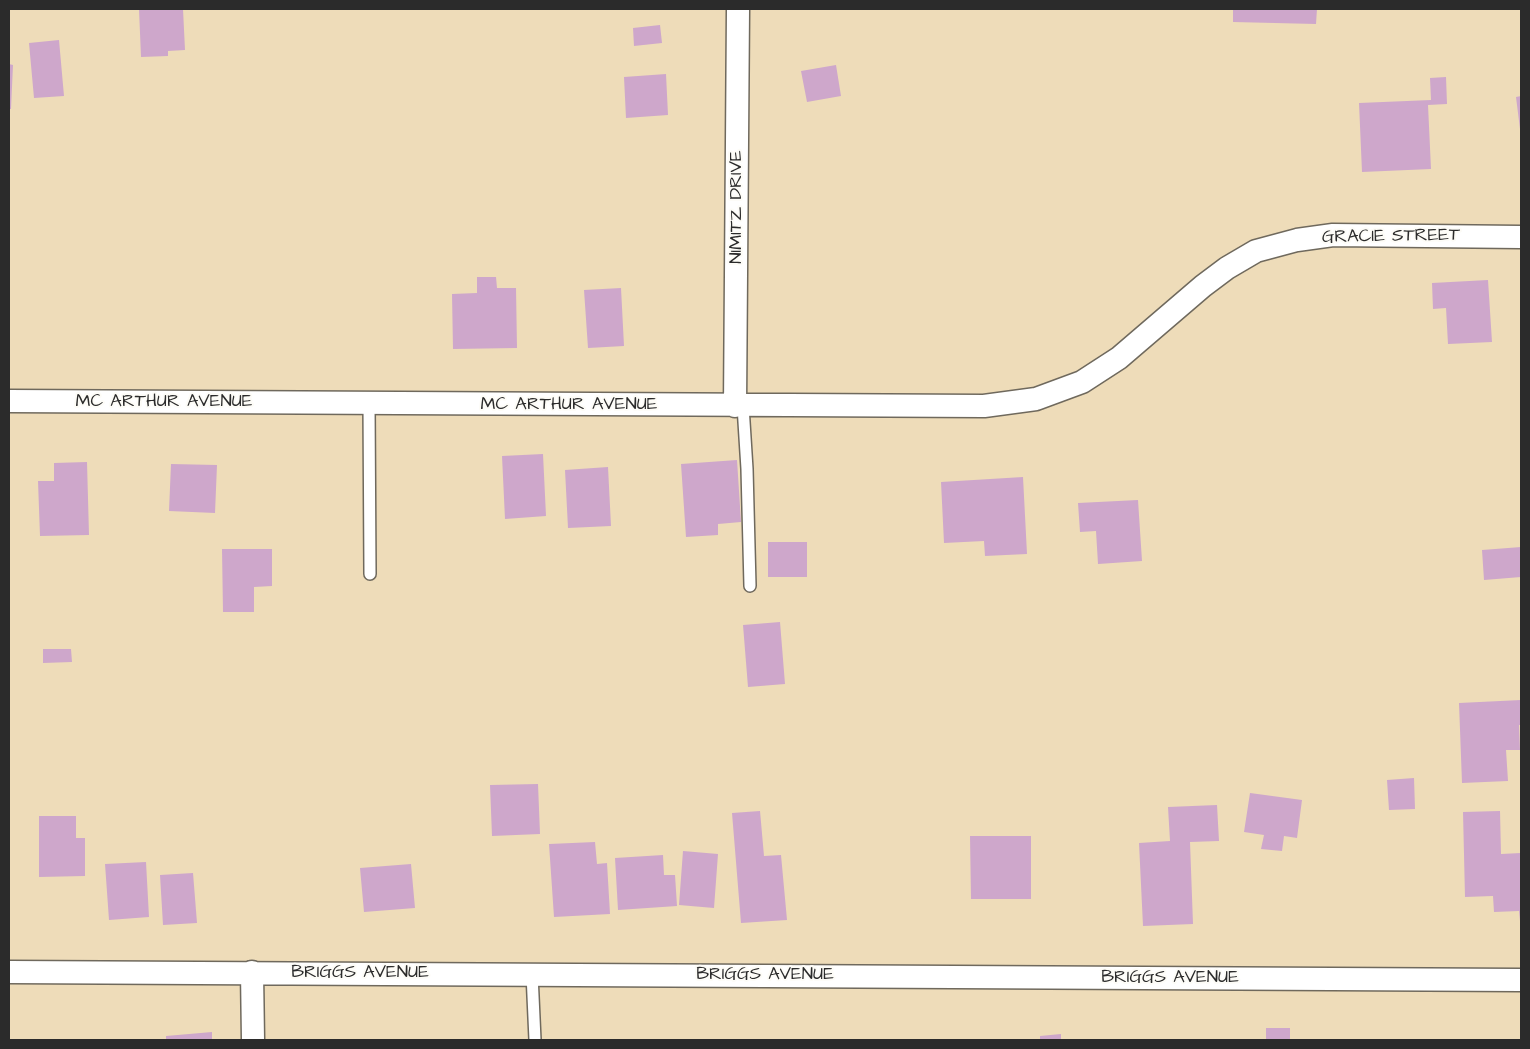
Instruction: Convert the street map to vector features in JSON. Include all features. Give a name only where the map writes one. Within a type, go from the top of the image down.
[{"type":"street","name":"NIMITZ DRIVE","points":[[738,9],[739,406]]},
{"type":"street","name":"GRACIE STREET","points":[[1119,358],[1203,286],[1227,268],[1256,251],[1297,240],[1333,235],[1521,237]]},
{"type":"street","name":"MC ARTHUR AVENUE","points":[[9,401],[984,406],[1036,399],[1082,382],[1119,358]]},
{"type":"street","name":"BRIGGS AVENUE","points":[[9,972],[1521,980]]},
{"type":"street","points":[[252,972],[253,1040]]},
{"type":"lane","points":[[369,403],[370,574]]},
{"type":"lane","points":[[739,406],[747,469],[750,586]]},
{"type":"lane","points":[[532,974],[535,1040]]},
{"type":"building","points":[[139,9],[183,9],[185,50],[168,51],[168,56],[141,57]]},
{"type":"building","points":[[1233,9],[1317,9],[1316,24],[1233,22]]},
{"type":"building","points":[[660,25],[662,43],[634,46],[633,28]]},
{"type":"building","points":[[59,40],[64,96],[34,98],[29,43]]},
{"type":"building","points":[[9,64],[13,65],[11,109],[9,109]]},
{"type":"building","points":[[836,65],[841,96],[807,102],[801,71]]},
{"type":"building","points":[[666,74],[668,115],[626,118],[624,77]]},
{"type":"building","points":[[1446,77],[1447,104],[1428,105],[1431,169],[1362,172],[1359,103],[1431,100],[1430,78]]},
{"type":"building","points":[[1521,96],[1521,129],[1520,129],[1516,97]]},
{"type":"building","points":[[477,277],[496,277],[497,288],[516,288],[517,348],[453,349],[452,294],[477,293]]},
{"type":"building","points":[[1488,280],[1492,342],[1448,344],[1446,308],[1433,309],[1432,283]]},
{"type":"building","points":[[621,288],[624,346],[588,348],[584,290]]},
{"type":"building","points":[[543,454],[546,516],[505,519],[502,456]]},
{"type":"building","points":[[737,460],[741,522],[718,524],[718,535],[686,537],[681,464]]},
{"type":"building","points":[[87,462],[89,535],[40,536],[38,481],[54,481],[54,463]]},
{"type":"building","points":[[171,464],[217,465],[215,513],[169,511]]},
{"type":"building","points":[[608,467],[611,526],[568,528],[565,470]]},
{"type":"building","points":[[1023,477],[1027,554],[985,556],[984,541],[944,543],[941,482]]},
{"type":"building","points":[[1138,500],[1142,561],[1098,564],[1096,531],[1080,532],[1078,503]]},
{"type":"building","points":[[768,542],[807,542],[807,577],[768,577]]},
{"type":"building","points":[[1521,547],[1521,577],[1484,580],[1482,550]]},
{"type":"building","points":[[222,549],[272,549],[272,586],[254,587],[254,612],[223,612]]},
{"type":"building","points":[[780,622],[785,684],[748,687],[743,625]]},
{"type":"building","points":[[43,649],[71,649],[72,662],[43,663]]},
{"type":"building","points":[[1521,700],[1520,750],[1506,750],[1508,781],[1462,783],[1459,703]]},
{"type":"building","points":[[1414,778],[1415,809],[1389,810],[1387,780]]},
{"type":"building","points":[[538,784],[540,834],[492,836],[490,785]]},
{"type":"building","points":[[1250,793],[1302,800],[1297,838],[1284,836],[1282,851],[1261,849],[1264,835],[1244,832]]},
{"type":"building","points":[[1217,805],[1219,841],[1190,842],[1193,924],[1143,926],[1139,843],[1170,841],[1168,807]]},
{"type":"building","points":[[760,811],[764,856],[781,855],[787,920],[741,923],[732,813]]},
{"type":"building","points":[[1500,811],[1501,854],[1521,853],[1521,921],[1519,911],[1494,912],[1493,896],[1465,897],[1463,812]]},
{"type":"building","points":[[39,816],[76,816],[76,838],[85,838],[85,876],[39,877]]},
{"type":"building","points":[[970,836],[1031,836],[1031,899],[971,899]]},
{"type":"building","points":[[595,842],[597,864],[607,863],[610,914],[554,917],[549,844]]},
{"type":"building","points":[[683,851],[718,854],[714,908],[679,905]]},
{"type":"building","points":[[663,855],[664,875],[675,875],[677,906],[618,910],[615,858]]},
{"type":"building","points":[[146,862],[149,917],[109,920],[105,864]]},
{"type":"building","points":[[411,864],[415,908],[364,912],[360,868]]},
{"type":"building","points":[[193,873],[197,923],[163,925],[160,875]]},
{"type":"building","points":[[1266,1028],[1290,1028],[1290,1040],[1266,1040]]},
{"type":"building","points":[[212,1032],[212,1040],[166,1040],[166,1036]]},
{"type":"building","points":[[1061,1034],[1061,1040],[1040,1040],[1040,1036]]}]
